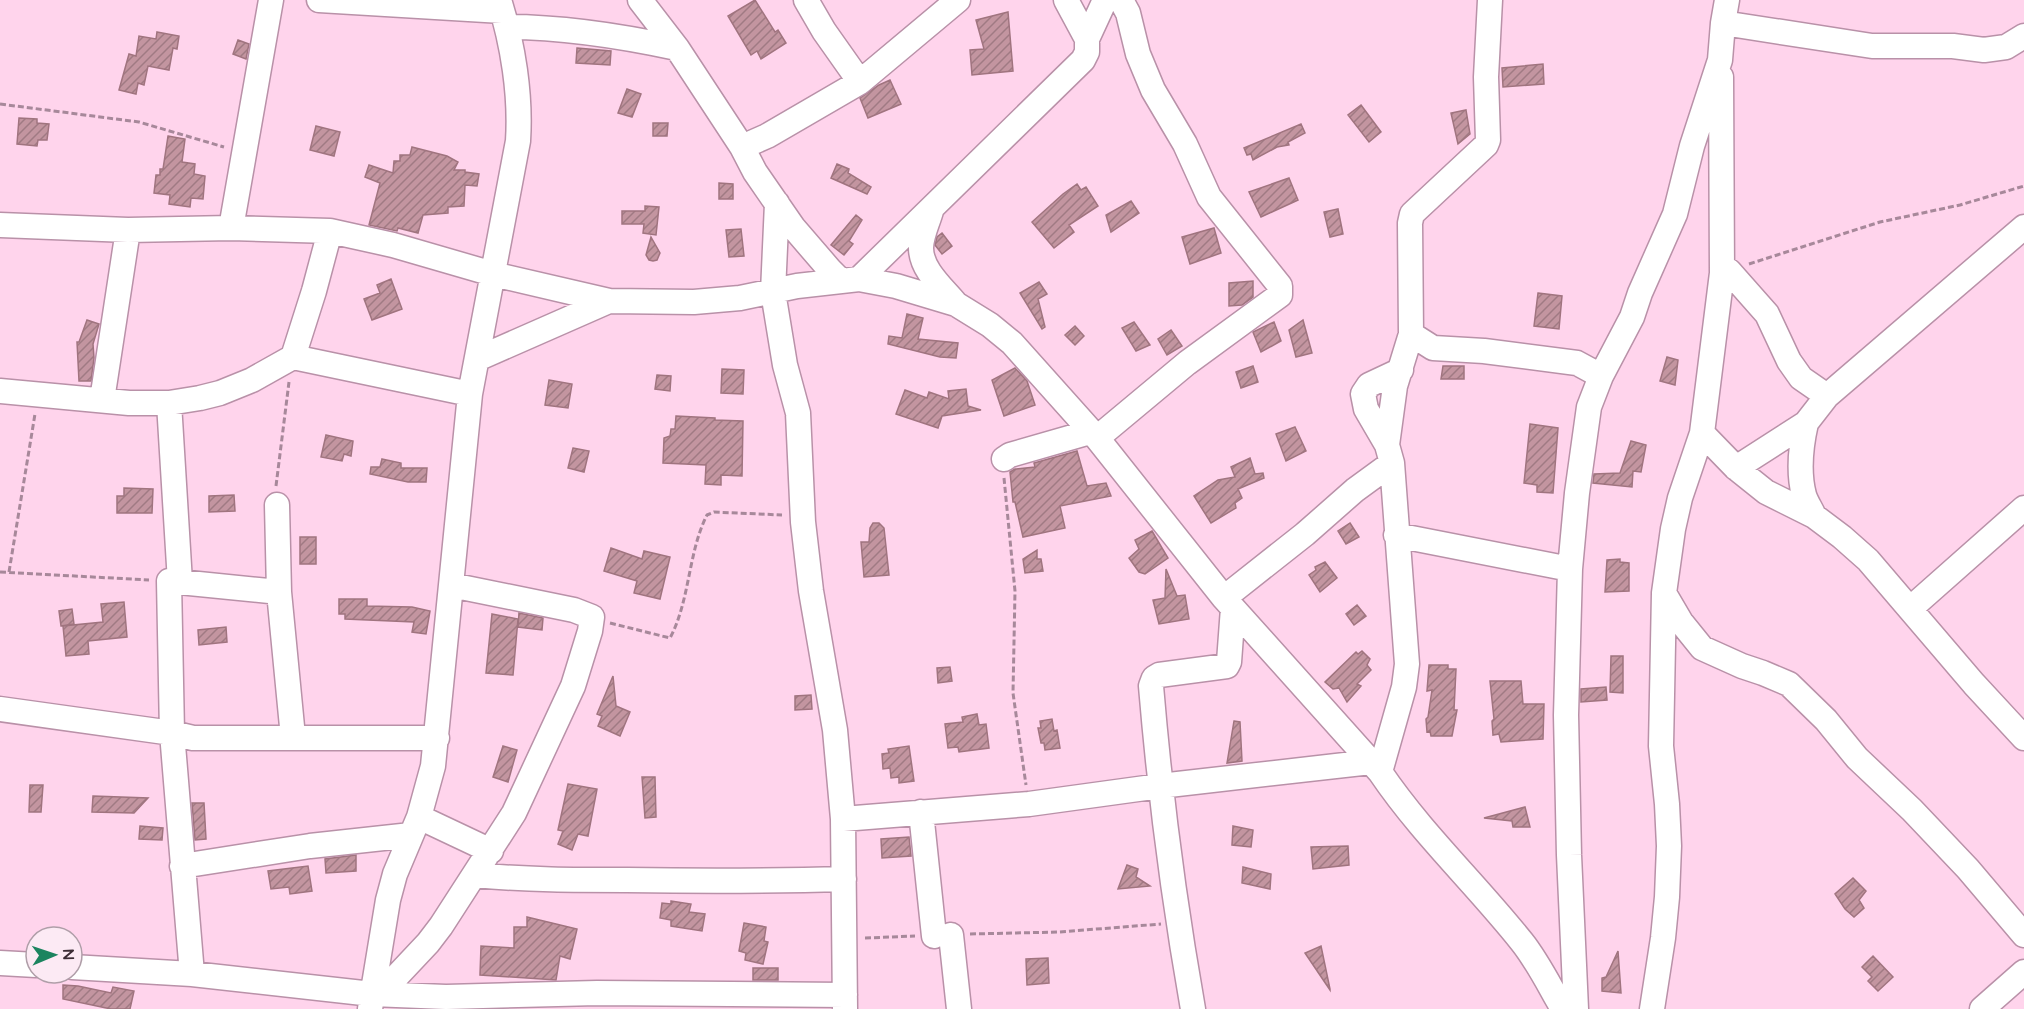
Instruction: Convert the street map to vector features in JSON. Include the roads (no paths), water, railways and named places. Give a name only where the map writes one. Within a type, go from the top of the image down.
[{"type":"street","points":[[231,228],[271,0]]},
{"type":"street","points":[[319,0],[502,12],[537,27],[637,39],[677,48]]},
{"type":"street","points":[[640,0],[677,48],[742,147],[755,172],[808,245],[850,279]]},
{"type":"street","points":[[806,0],[824,31],[860,82]]},
{"type":"street","points":[[742,147],[767,136],[860,82],[958,0]]},
{"type":"street","points":[[1066,0],[1087,39]]},
{"type":"street","points":[[850,279],[933,208],[1083,60],[1087,52],[1087,39],[1105,0]]},
{"type":"street","points":[[1005,459],[1010,455],[1093,435],[1280,295],[1280,286],[1209,197],[1185,144],[1153,90],[1138,54],[1128,13],[1121,0]]},
{"type":"street","points":[[1376,767],[1407,677],[1389,454],[1366,410],[1363,394],[1369,385],[1401,370],[1411,334],[1410,223],[1412,214],[1486,145],[1488,140],[1486,77],[1490,0]]},
{"type":"street","points":[[1652,1009],[1663,938],[1668,866],[1667,804],[1661,747],[1664,593],[1680,498],[1702,433],[1726,272],[1720,60],[1725,11],[1872,46],[1953,46],[1984,50],[2006,47],[2024,36]]},
{"type":"street","points":[[374,999],[388,900],[395,874],[429,786],[437,738],[470,394],[513,176],[520,115],[502,12]]},
{"type":"street","points":[[1576,1009],[1566,714],[1570,569],[1577,493],[1589,407],[1601,376],[1632,317],[1640,293],[1676,214],[1692,146],[1720,60]]},
{"type":"street","points":[[84,968],[192,974],[374,999],[597,993],[725,1002],[845,1002],[843,819],[835,730],[811,591],[802,516],[798,413],[785,365],[773,292],[777,203]]},
{"type":"street","points":[[933,208],[921,246],[923,260],[930,273],[956,304]]},
{"type":"street","points":[[0,225],[128,230],[231,228],[330,231],[393,245],[493,274],[609,301],[694,302],[740,298],[797,286],[850,279],[896,286],[956,304],[990,325],[1012,343],[1057,392],[1228,603],[1376,767],[1427,834],[1524,943],[1563,1009]]},
{"type":"street","points":[[1736,468],[1806,423],[1827,396],[2024,227]]},
{"type":"street","points":[[102,400],[128,230]]},
{"type":"street","points":[[292,357],[314,291],[330,231]]},
{"type":"street","points":[[1726,272],[1767,314],[1789,361],[1801,378],[1827,396]]},
{"type":"street","points":[[477,359],[609,301]]},
{"type":"street","points":[[1411,334],[1434,348],[1484,351],[1577,363],[1601,376]]},
{"type":"street","points":[[0,391],[129,403],[169,403],[220,393],[252,380],[292,357],[470,394]]},
{"type":"street","points":[[169,403],[175,581],[172,733],[192,974]]},
{"type":"street","points":[[1806,423],[1802,477],[1804,495],[1814,516]]},
{"type":"street","points":[[1702,433],[1736,468],[1766,492],[1814,516],[1868,560],[1974,684],[2024,738]]},
{"type":"street","points":[[1193,1009],[1178,923],[1160,786],[1150,686],[1154,678],[1159,675],[1227,666],[1229,663],[1228,603],[1355,490],[1389,454]]},
{"type":"street","points":[[277,505],[279,592],[293,737]]},
{"type":"street","points":[[1911,608],[2022,514]]},
{"type":"street","points":[[1396,536],[1570,569]]},
{"type":"street","points":[[175,581],[279,592]]},
{"type":"street","points":[[374,999],[428,943],[514,813],[573,686],[590,632],[592,617],[574,610],[451,585]]},
{"type":"street","points":[[1664,593],[1702,648],[1789,684],[1826,720],[1857,758],[1912,810],[1968,869],[2024,935]]},
{"type":"street","points":[[0,709],[207,739],[437,738]]},
{"type":"street","points":[[843,819],[1029,804],[1160,786],[1376,767]]},
{"type":"street","points":[[921,812],[942,935],[959,1009]]},
{"type":"street","points":[[182,866],[415,826],[490,851]]},
{"type":"street","points":[[475,875],[528,879],[747,882],[844,879]]},
{"type":"street","points":[[0,963],[24,964]]},
{"type":"street","points":[[1982,1009],[2024,972]]}]
